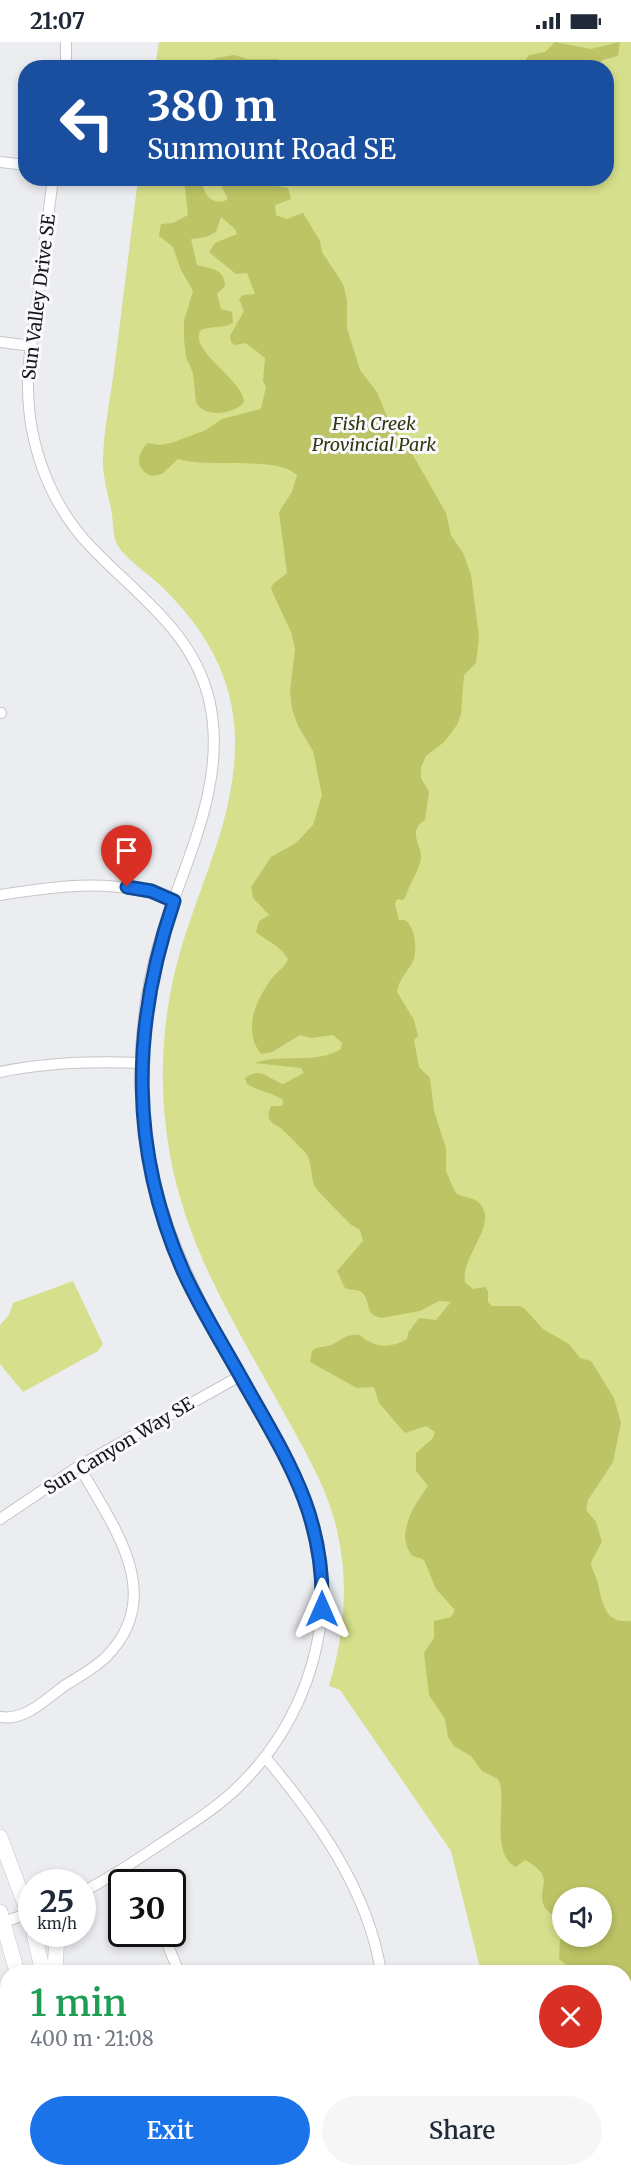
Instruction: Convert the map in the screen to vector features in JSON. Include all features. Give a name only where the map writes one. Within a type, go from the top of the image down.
[{"type":"main road","points":[[0,1837],[18,1883]]},
{"type":"main road","points":[[2,1917],[15,1965]]},
{"type":"main road","points":[[37,1947],[41,1965]]},
{"type":"main road","points":[[55,1965],[56,1947]]},
{"type":"street","points":[[66,42],[66,60]]},
{"type":"street","points":[[0,162],[18,164]]},
{"type":"street","name":"Sun Valley Drive SE","points":[[52,186],[28,378],[32,433],[42,466],[56,498],[93,549],[175,629],[194,659],[207,692],[213,736],[209,784],[194,849],[153,966],[141,1063],[146,1141],[164,1220],[196,1297],[303,1491],[314,1526],[322,1577],[320,1629],[311,1669],[287,1724],[265,1757],[239,1787],[214,1808],[96,1884]]},
{"type":"street","points":[[0,342],[32,346]]},
{"type":"street","points":[[0,895],[73,885],[106,884],[151,891],[174,901]]},
{"type":"street","points":[[0,1072],[28,1066],[84,1061],[141,1063]]},
{"type":"street","name":"Sun Canyon Way SE","points":[[0,1519],[79,1466],[240,1376]]},
{"type":"street","points":[[0,1717],[10,1719],[25,1714],[98,1664],[120,1640],[132,1612],[134,1579],[128,1555],[79,1466]]},
{"type":"street","points":[[265,1757],[294,1791],[345,1868],[362,1905],[379,1965]]},
{"type":"street","points":[[2,1917],[18,1916]]},
{"type":"street","points":[[168,1947],[176,1965]]},
{"type":"green space","name":"Fish Creek Provincial Park","points":[[159,42],[631,42],[631,1965],[479,1965],[451,1851],[340,1690],[329,1686],[338,1649],[344,1592],[341,1554],[334,1518],[308,1456],[232,1319],[201,1256],[178,1190],[166,1130],[163,1055],[168,1005],[187,928],[215,849],[230,796],[234,768],[233,715],[222,673],[202,635],[175,600],[126,556],[116,543],[103,466],[106,425],[137,186],[614,186],[614,60],[156,60]]},
{"type":"green space","points":[[555,42],[591,49],[620,42],[618,56],[603,60],[525,60],[529,55],[545,52]]},
{"type":"green space","points":[[234,55],[248,59],[278,60],[212,60]]},
{"type":"green space","points":[[185,186],[203,186],[208,197],[220,202],[228,199],[222,186],[288,188],[291,199],[275,205],[276,215],[287,219],[303,213],[320,241],[322,252],[343,284],[347,300],[347,328],[360,370],[377,392],[388,419],[414,457],[446,513],[451,535],[463,553],[471,575],[479,637],[476,663],[464,675],[461,714],[457,725],[444,742],[426,756],[421,767],[421,778],[429,792],[425,820],[419,825],[416,834],[421,859],[406,896],[403,900],[397,899],[395,904],[399,920],[405,920],[411,928],[415,939],[415,951],[413,961],[401,980],[397,992],[414,1020],[418,1036],[414,1040],[419,1067],[430,1078],[434,1111],[446,1148],[446,1171],[455,1192],[476,1201],[484,1211],[485,1220],[468,1262],[465,1282],[473,1289],[485,1287],[488,1291],[488,1302],[492,1306],[520,1306],[525,1309],[543,1329],[569,1344],[580,1358],[591,1361],[614,1398],[621,1423],[613,1462],[588,1500],[586,1510],[596,1522],[602,1542],[591,1562],[604,1605],[610,1616],[622,1621],[631,1621],[631,1965],[566,1965],[559,1959],[560,1947],[612,1947],[612,1887],[552,1887],[552,1914],[546,1909],[542,1899],[544,1883],[541,1872],[525,1860],[516,1867],[508,1860],[503,1850],[502,1799],[498,1779],[482,1771],[471,1756],[454,1746],[448,1737],[445,1719],[429,1695],[424,1653],[434,1638],[434,1621],[451,1617],[455,1610],[436,1589],[424,1560],[411,1554],[405,1537],[413,1509],[428,1486],[416,1471],[416,1453],[433,1438],[435,1432],[426,1426],[405,1433],[379,1403],[374,1387],[357,1388],[310,1362],[314,1349],[331,1345],[352,1335],[360,1335],[371,1343],[382,1346],[401,1342],[407,1339],[408,1333],[419,1318],[436,1320],[451,1302],[439,1301],[420,1311],[381,1318],[370,1312],[362,1293],[345,1288],[337,1271],[363,1241],[360,1230],[350,1224],[318,1191],[304,1151],[270,1120],[271,1106],[282,1106],[283,1100],[252,1087],[247,1084],[245,1078],[260,1073],[283,1084],[304,1073],[301,1068],[255,1063],[265,1060],[320,1057],[341,1049],[342,1043],[333,1035],[311,1038],[300,1035],[272,1052],[261,1054],[252,1035],[254,1015],[261,995],[288,959],[278,947],[256,932],[259,921],[269,915],[253,898],[251,887],[271,857],[296,843],[313,825],[322,795],[313,751],[298,726],[292,709],[290,691],[295,649],[291,632],[271,589],[273,584],[287,573],[279,512],[292,492],[297,475],[273,465],[207,463],[178,459],[162,474],[152,476],[146,474],[140,466],[141,452],[148,443],[160,445],[171,443],[206,430],[222,419],[261,409],[266,387],[263,381],[265,358],[246,343],[235,345],[231,342],[230,336],[244,311],[239,299],[243,295],[255,294],[247,273],[236,274],[209,252],[215,243],[237,234],[235,229],[221,217],[216,232],[206,237],[191,239],[197,265],[216,270],[224,280],[225,286],[217,294],[221,309],[232,312],[233,323],[201,330],[199,338],[208,356],[242,393],[244,402],[233,410],[219,413],[205,411],[196,402],[193,373],[186,357],[184,339],[184,321],[193,291],[181,270],[173,247],[159,236],[161,224],[173,223],[188,215]]},
{"type":"green space","points":[[73,1281],[103,1344],[98,1351],[23,1392],[0,1364],[0,1325],[9,1315],[13,1303]]},
{"type":"route","points":[[127,887],[151,891],[174,901],[153,966],[142,1034],[141,1063],[146,1141],[164,1220],[196,1297],[303,1491],[319,1546],[323,1588],[322,1609]]}]
